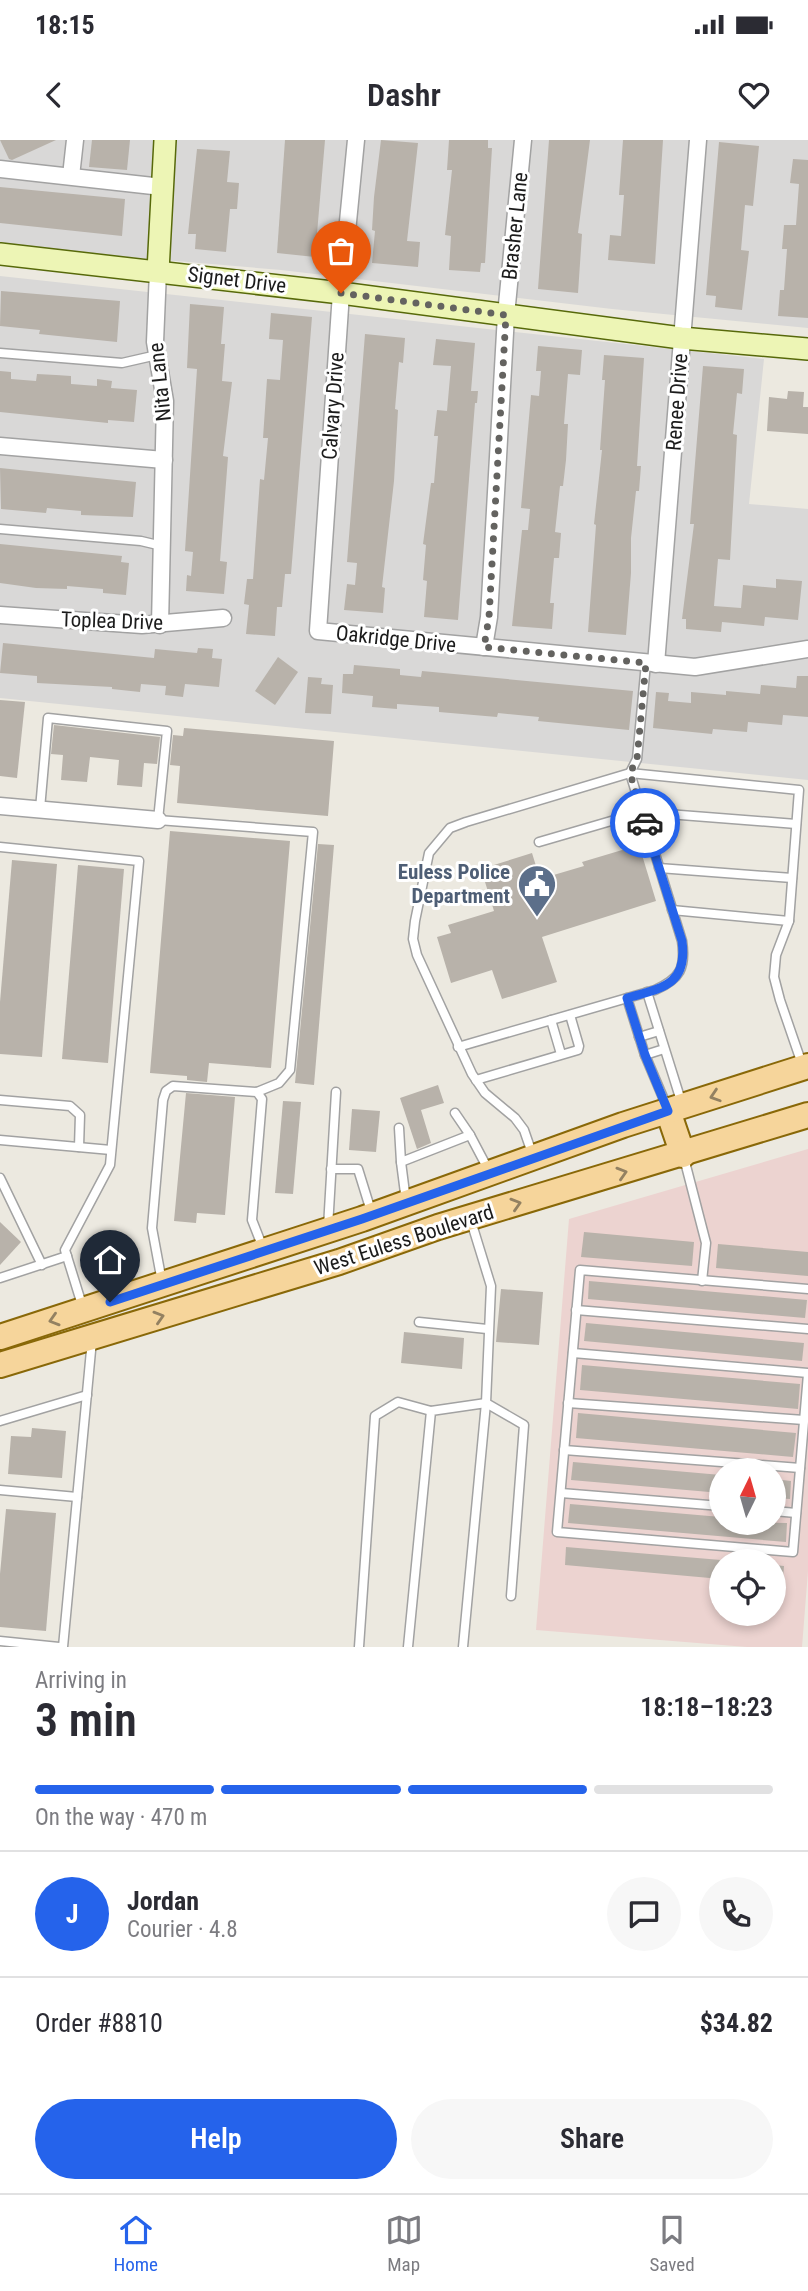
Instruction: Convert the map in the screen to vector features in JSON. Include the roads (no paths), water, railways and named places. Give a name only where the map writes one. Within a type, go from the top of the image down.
[{"type":"main road","name":"West Euless Boulevard","points":[[0,1337],[328,1230],[806,1066]]},
{"type":"main road","points":[[675,1109],[683,1155]]},
{"type":"main road","name":"West Euless Boulevard","points":[[0,1364],[339,1262],[470,1218],[808,1115]]},
{"type":"main road","points":[[470,1218],[467,1198],[490,1173]]},
{"type":"street","points":[[71,176],[75,140]]},
{"type":"street","name":"Nita Lane","points":[[160,625],[165,401],[155,314],[165,140]]},
{"type":"street","name":"Calvary Drive","points":[[318,631],[341,293],[356,140]]},
{"type":"street","name":"Brasher Lane","points":[[484,647],[489,617],[506,315],[523,140]]},
{"type":"street","name":"Renee Drive","points":[[651,663],[698,140]]},
{"type":"street","points":[[0,169],[162,187]]},
{"type":"street","name":"Signet Drive","points":[[0,254],[341,293],[681,338],[808,349]]},
{"type":"street","points":[[0,446],[164,460]]},
{"type":"street","name":"Toplea Drive","points":[[0,615],[160,625],[223,618]]},
{"type":"street","name":"Oakridge Drive","points":[[318,631],[695,667],[808,649]]},
{"type":"street","points":[[0,806],[158,820]]},
{"type":"lane","points":[[0,353],[122,363],[158,355]]},
{"type":"lane","points":[[0,529],[141,541],[162,546]]},
{"type":"lane","points":[[458,1047],[647,992],[669,984],[680,972],[684,960],[682,941],[630,773],[637,759],[651,663]]},
{"type":"lane","points":[[40,809],[48,718],[167,731],[158,820],[313,832],[290,1070],[279,1083],[257,1092],[173,1086],[166,1091],[152,1228],[162,1285]]},
{"type":"lane","points":[[533,1158],[524,1130],[515,1118],[485,1093],[476,1080],[458,1047],[417,955],[413,939],[429,853],[450,828],[466,821],[630,773],[799,790],[789,921],[776,955],[774,977],[780,1000],[806,1066]]},
{"type":"lane","points":[[539,842],[642,812],[796,824]]},
{"type":"lane","points":[[0,847],[139,861],[110,1165],[65,1250],[84,1311]]},
{"type":"lane","points":[[659,868],[792,878]]},
{"type":"lane","points":[[672,910],[789,921]]},
{"type":"lane","points":[[647,992],[664,1049],[675,1109]]},
{"type":"lane","points":[[627,998],[645,1055],[675,1109]]},
{"type":"lane","points":[[476,1080],[578,1050],[570,1015]]},
{"type":"lane","points":[[551,1020],[561,1054]]},
{"type":"lane","points":[[639,1037],[659,1031]]},
{"type":"lane","points":[[645,1055],[664,1049]]},
{"type":"lane","points":[[257,1092],[263,1106],[252,1220],[264,1251]]},
{"type":"lane","points":[[328,1230],[335,1092]]},
{"type":"lane","points":[[0,1100],[69,1106],[80,1115],[79,1147]]},
{"type":"lane","points":[[455,1113],[490,1173]]},
{"type":"lane","points":[[399,1128],[406,1203]]},
{"type":"lane","points":[[401,1162],[470,1135]]},
{"type":"lane","points":[[0,1140],[111,1150]]},
{"type":"lane","points":[[683,1155],[706,1243],[702,1281]]},
{"type":"lane","points":[[331,1170],[358,1169],[372,1215]]},
{"type":"lane","points":[[0,1178],[42,1265]]},
{"type":"lane","points":[[463,1647],[486,1403],[491,1286],[470,1218]]},
{"type":"lane","points":[[0,1279],[67,1256]]},
{"type":"lane","points":[[573,1353],[808,1373],[793,1552],[557,1532],[580,1270],[808,1289]]},
{"type":"lane","points":[[576,1310],[808,1329]]},
{"type":"lane","points":[[419,1322],[488,1329]]},
{"type":"lane","points":[[0,1641],[61,1647],[92,1337]]},
{"type":"lane","points":[[0,1420],[87,1395]]},
{"type":"lane","points":[[359,1647],[375,1416],[398,1402],[431,1411],[486,1403],[524,1425],[511,1595]]},
{"type":"lane","points":[[568,1403],[804,1420]]},
{"type":"lane","points":[[408,1647],[431,1411]]},
{"type":"lane","points":[[564,1450],[800,1468]]},
{"type":"lane","points":[[0,1490],[77,1497]]},
{"type":"lane","points":[[561,1493],[709,1505]]},
{"type":"lane","points":[[786,1512],[796,1513]]},
{"type":"place","name":"Euless Police Department","points":[[537,918]]}]
